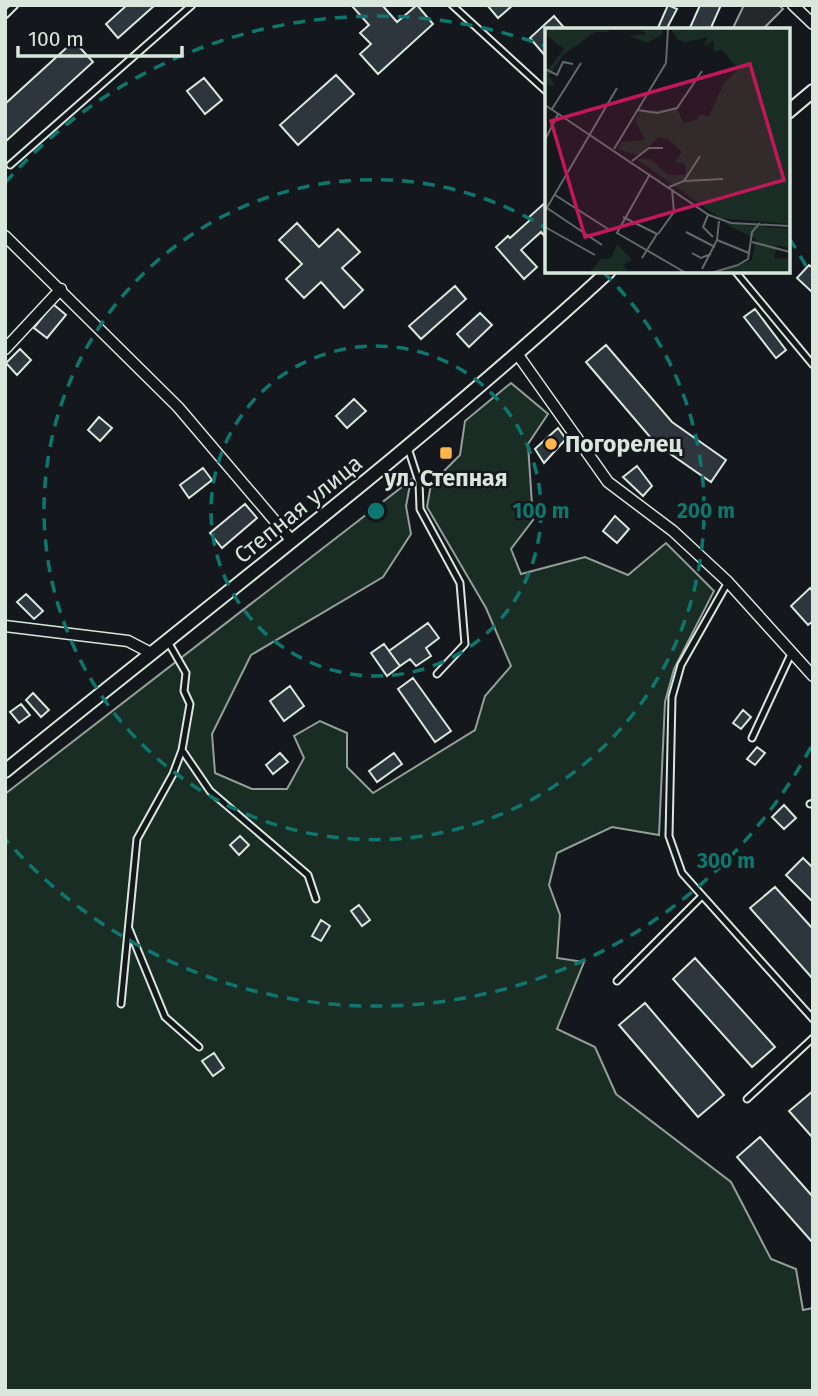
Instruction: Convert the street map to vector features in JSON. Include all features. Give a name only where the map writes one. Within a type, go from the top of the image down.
[{"type":"street","points":[[793,5],[813,24]]},
{"type":"street","points":[[790,110],[813,91]]},
{"type":"street","points":[[7,241],[61,289],[178,407],[292,541]]},
{"type":"street","name":"Степная улица","points":[[5,771],[408,448],[518,355],[607,273]]},
{"type":"street","points":[[5,348],[61,289]]},
{"type":"street","points":[[518,355],[608,482],[673,531],[728,582],[813,677]]},
{"type":"street","points":[[5,626],[128,641],[151,653]]},
{"type":"lane","points":[[5,15],[15,5]]},
{"type":"lane","points":[[9,165],[192,5]]},
{"type":"lane","points":[[452,5],[545,90]]},
{"type":"lane","points":[[737,273],[813,365]]},
{"type":"lane","points":[[408,448],[419,482],[420,509],[460,583],[465,644],[437,674]]},
{"type":"lane","points":[[728,582],[681,665],[672,697],[669,836],[682,873],[813,1019]]},
{"type":"lane","points":[[121,1004],[137,839],[173,774],[182,750],[190,704],[184,691],[186,673],[167,640]]},
{"type":"lane","points":[[752,738],[791,654]]},
{"type":"lane","points":[[182,750],[210,791],[308,875],[316,899]]},
{"type":"lane","points":[[617,981],[702,895]]},
{"type":"lane","points":[[128,926],[165,1017],[199,1047]]},
{"type":"lane","points":[[747,1100],[813,1038]]},
{"type":"green space","points":[[511,383],[548,414],[528,444],[533,520],[511,549],[521,574],[585,557],[628,575],[666,543],[714,591],[674,669],[665,702],[659,835],[612,827],[557,853],[549,885],[560,915],[557,958],[584,962],[557,1029],[595,1047],[616,1094],[731,1182],[771,1259],[796,1269],[803,1310],[813,1308],[813,1391],[5,1391],[5,794],[411,480],[406,506],[411,534],[383,577],[251,655],[212,734],[215,773],[252,789],[287,789],[304,758],[294,736],[320,721],[347,733],[347,767],[373,793],[475,730],[485,696],[511,666],[486,608],[427,507],[431,484],[460,455],[465,421]]},
{"type":"shaded area","points":[[744,5],[779,5],[783,9],[764,28],[733,28]]},
{"type":"building","points":[[127,5],[155,5],[118,38],[106,24]]},
{"type":"building","points":[[382,5],[397,22],[417,5],[433,24],[378,74],[360,54],[371,44],[360,33],[369,25],[352,6]]},
{"type":"building","points":[[487,5],[513,5],[498,18]]},
{"type":"building","points":[[668,5],[677,9],[667,28],[658,28]]},
{"type":"building","points":[[700,5],[721,5],[711,28],[690,28]]},
{"type":"building","points":[[554,16],[564,28],[545,28],[545,56],[530,38]]},
{"type":"building","points":[[74,41],[93,62],[5,142],[5,104]]},
{"type":"building","points":[[336,75],[354,94],[298,145],[280,125]]},
{"type":"building","points":[[204,78],[222,100],[205,114],[187,91]]},
{"type":"building","points":[[545,203],[545,237],[541,232],[521,250],[537,267],[524,279],[496,247],[530,220],[528,218]]},
{"type":"building","points":[[297,223],[319,247],[338,229],[360,252],[342,268],[363,290],[344,308],[321,282],[304,298],[286,279],[302,264],[279,240]]},
{"type":"building","points":[[809,265],[813,268],[813,293],[797,278]]},
{"type":"building","points":[[455,286],[466,299],[421,339],[409,326]]},
{"type":"building","points":[[53,304],[66,315],[47,338],[34,328]]},
{"type":"building","points":[[755,309],[786,350],[776,358],[744,317]]},
{"type":"building","points":[[480,313],[492,325],[469,347],[457,334]]},
{"type":"building","points":[[606,345],[672,422],[726,460],[711,482],[656,444],[586,362]]},
{"type":"building","points":[[20,349],[31,360],[17,375],[6,363]]},
{"type":"building","points":[[354,399],[366,411],[347,428],[336,416]]},
{"type":"building","points":[[99,417],[112,428],[100,441],[88,430]]},
{"type":"building","name":"Погорелец","points":[[558,428],[566,439],[544,463],[535,449]]},
{"type":"building","points":[[637,466],[652,486],[643,496],[623,477]]},
{"type":"building","points":[[203,468],[212,480],[189,498],[180,485]]},
{"type":"building","points":[[245,504],[257,518],[222,548],[210,533]]},
{"type":"building","points":[[615,516],[629,529],[617,543],[603,531]]},
{"type":"building","points":[[810,588],[813,592],[813,621],[808,625],[791,606]]},
{"type":"building","points":[[26,594],[43,611],[34,619],[17,602]]},
{"type":"building","points":[[428,623],[439,638],[426,648],[431,656],[416,666],[410,659],[400,666],[389,651]]},
{"type":"building","points":[[384,644],[400,666],[387,676],[371,653]]},
{"type":"building","points":[[413,678],[451,731],[435,742],[398,689]]},
{"type":"building","points":[[290,686],[304,706],[284,721],[270,701]]},
{"type":"building","points":[[33,693],[49,710],[41,717],[26,700]]},
{"type":"building","points":[[21,704],[30,715],[19,723],[10,712]]},
{"type":"building","points":[[743,710],[751,717],[741,729],[733,723]]},
{"type":"building","points":[[757,747],[765,753],[755,765],[747,759]]},
{"type":"building","points":[[280,753],[288,762],[273,774],[266,765]]},
{"type":"building","points":[[394,753],[402,764],[377,782],[369,771]]},
{"type":"building","points":[[784,805],[796,818],[784,829],[772,817]]},
{"type":"building","points":[[240,836],[249,845],[239,855],[230,845]]},
{"type":"building","points":[[803,858],[813,868],[813,902],[786,875]]},
{"type":"building","points":[[775,887],[813,929],[813,979],[750,908]]},
{"type":"building","points":[[359,905],[370,920],[362,926],[351,911]]},
{"type":"building","points":[[321,920],[330,926],[321,941],[312,936]]},
{"type":"building","points":[[695,958],[775,1047],[752,1067],[673,979]]},
{"type":"building","points":[[645,1003],[724,1095],[698,1117],[619,1025]]},
{"type":"building","points":[[214,1053],[224,1068],[213,1076],[202,1061]]},
{"type":"building","points":[[813,1091],[813,1138],[789,1111]]},
{"type":"building","points":[[760,1137],[813,1197],[813,1243],[737,1157]]},
{"type":"place","name":"Погорелец","points":[[551,444]]},
{"type":"place","name":"ул. Степная","points":[[446,453]]}]
